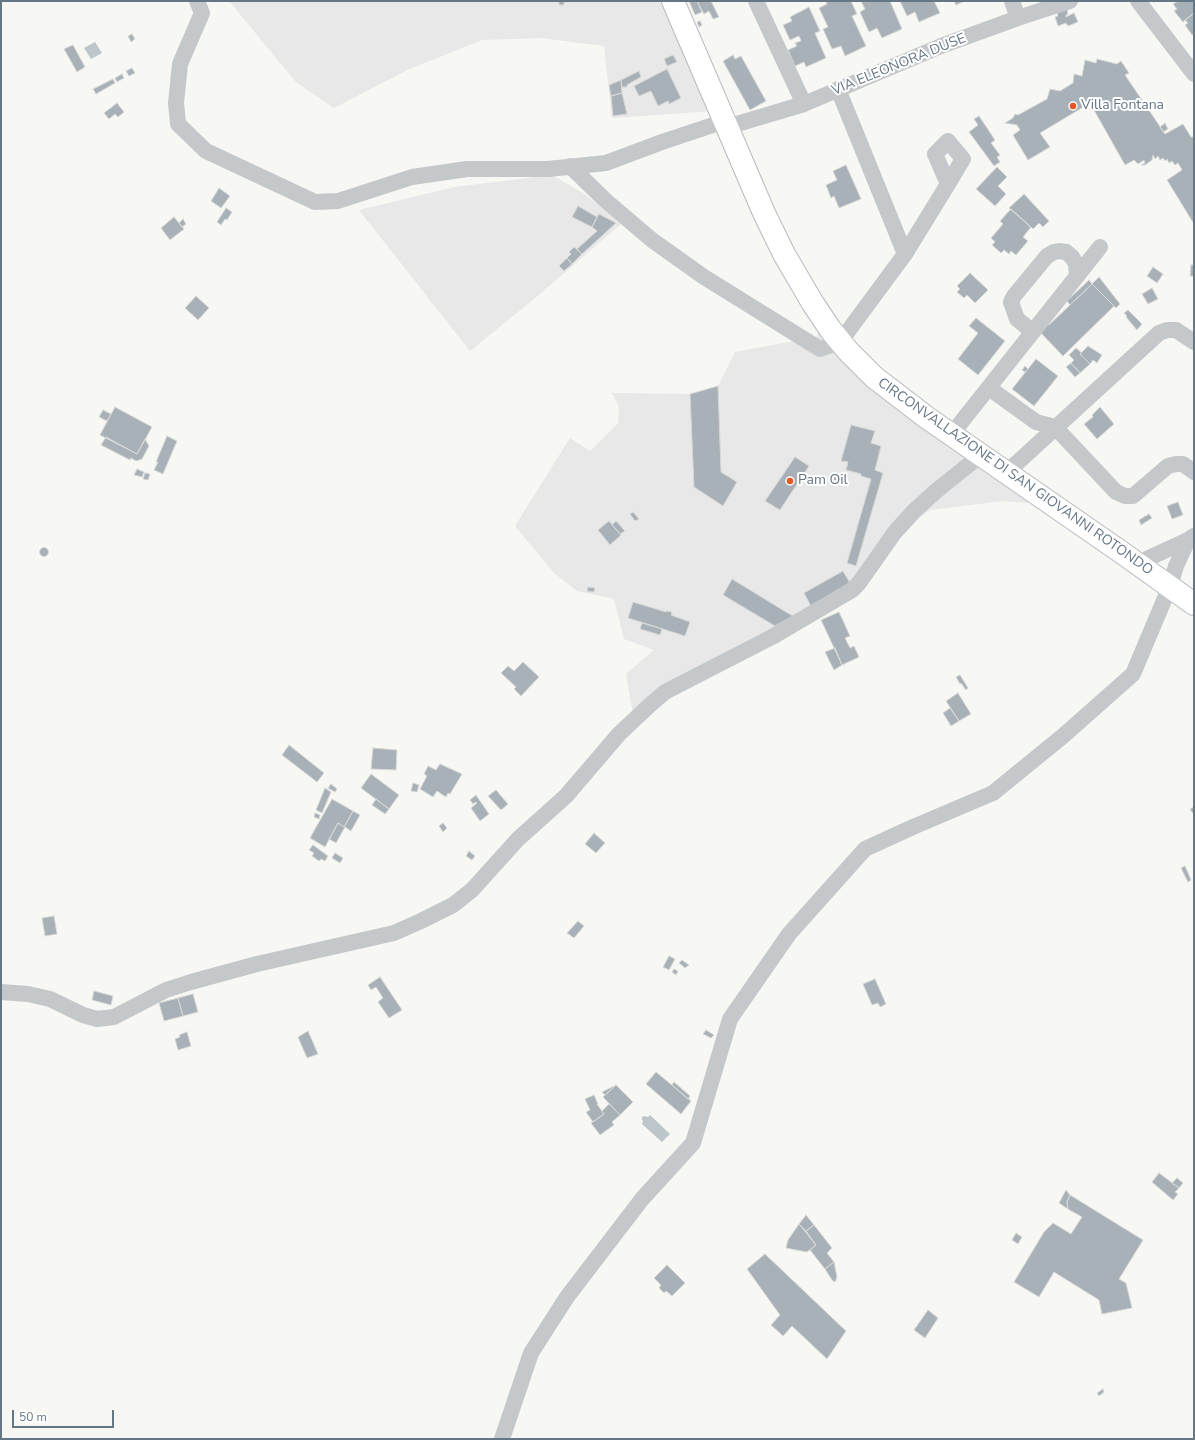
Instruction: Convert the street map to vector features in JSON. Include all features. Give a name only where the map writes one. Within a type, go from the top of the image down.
[{"type":"main road","name":"CIRCONVALLAZIONE DI SAN GIOVANNI ROTONDO","points":[[673,1],[764,213],[793,271],[812,302],[840,342],[874,377],[952,435],[1194,604]]},
{"type":"street","name":"VIA ELEONORA DUSE","points":[[197,1],[202,13],[180,64],[176,103],[178,124],[206,151],[315,202],[338,202],[412,177],[467,169],[548,169],[606,162],[662,142],[804,104],[941,46],[1070,1]]},
{"type":"street","points":[[756,1],[804,104]]},
{"type":"street","points":[[1012,1],[1018,18]]},
{"type":"street","points":[[1138,1],[1194,74]]},
{"type":"street","points":[[838,89],[905,254]]},
{"type":"street","points":[[570,166],[605,200],[652,240],[704,277],[820,349],[840,342],[905,254],[948,184]]},
{"type":"street","points":[[952,435],[1100,247]]},
{"type":"street","points":[[1033,332],[1017,319],[1011,302],[1014,296],[1047,256],[1054,252],[1066,252],[1072,258],[1076,264],[1077,275]]},
{"type":"street","points":[[1006,473],[1159,333],[1167,330],[1176,330],[1194,342]]},
{"type":"street","points":[[989,388],[1036,422],[1055,427],[1116,492],[1125,496],[1133,496],[1168,466],[1183,464],[1194,472]]},
{"type":"street","points":[[1,992],[28,994],[50,999],[97,1020],[114,1017],[166,990],[264,963],[394,933],[453,905],[472,890],[518,839],[566,796],[619,734],[651,704],[666,692],[772,637],[852,590],[859,583],[895,532],[915,510],[936,491],[981,456]]},
{"type":"street","points":[[1138,564],[1191,538]]},
{"type":"street","points":[[502,1439],[531,1353],[563,1303],[642,1199],[693,1143],[730,1019],[789,934],[865,849],[993,793],[1063,736],[1133,674],[1170,586],[1176,566],[1191,538]]},
{"type":"shaded area","points":[[229,1],[665,1],[713,111],[612,118],[604,46],[541,38],[482,40],[407,70],[334,108],[296,82]]},
{"type":"shaded area","points":[[95,42],[102,53],[91,59],[84,48]]},
{"type":"shaded area","points":[[552,175],[586,195],[621,224],[540,294],[470,351],[359,210],[455,187]]},
{"type":"shaded area","points":[[831,316],[863,354],[888,377],[1044,488],[1028,503],[1003,501],[930,510],[909,525],[857,594],[633,714],[626,674],[654,650],[624,639],[614,599],[577,591],[554,573],[515,526],[570,438],[590,451],[618,423],[619,407],[612,393],[690,394],[718,386],[735,352],[816,337]]},
{"type":"shaded area","points":[[650,1115],[670,1134],[662,1142],[642,1124],[642,1117],[648,1117]]},
{"type":"building","points":[[559,1],[564,1],[564,5],[559,5]]},
{"type":"building","points":[[689,1],[697,1],[702,12],[695,15]]},
{"type":"building","points":[[697,1],[711,1],[719,17],[713,19],[709,11],[704,14]]},
{"type":"building","points":[[826,1],[851,1],[857,14],[852,16],[866,46],[845,56],[841,46],[832,49],[823,29],[828,27],[819,8],[827,4]]},
{"type":"building","points":[[861,1],[890,1],[902,29],[882,38],[877,28],[869,32],[860,12],[865,9]]},
{"type":"building","points":[[900,1],[934,1],[940,13],[919,22],[915,12],[907,16]]},
{"type":"building","points":[[954,1],[965,1],[956,5]]},
{"type":"building","points":[[1178,1],[1194,1],[1194,13],[1183,22],[1174,11],[1177,9],[1173,4]]},
{"type":"building","points":[[809,7],[820,31],[815,33],[826,58],[806,67],[804,62],[795,66],[788,50],[797,46],[795,43],[801,41],[799,36],[790,40],[783,25],[792,21],[790,17]]},
{"type":"building","points":[[1067,9],[1068,14],[1066,17],[1074,13],[1078,22],[1068,26],[1066,23],[1058,26],[1055,17],[1058,16],[1057,13]]},
{"type":"building","points":[[1194,13],[1194,34],[1192,35],[1185,25],[1188,23],[1185,20]]},
{"type":"building","points":[[700,21],[702,25],[699,27],[697,22]]},
{"type":"building","points":[[132,34],[135,39],[131,42],[128,36]]},
{"type":"building","points":[[73,45],[85,67],[77,72],[64,49]]},
{"type":"building","points":[[673,55],[677,62],[667,66],[664,59]]},
{"type":"building","points":[[733,55],[735,59],[741,56],[766,101],[750,110],[723,61]]},
{"type":"building","points":[[1097,59],[1117,64],[1121,61],[1129,73],[1125,75],[1165,134],[1183,124],[1191,137],[1194,137],[1194,224],[1167,180],[1182,170],[1178,163],[1175,165],[1172,161],[1169,163],[1167,159],[1165,161],[1163,158],[1160,160],[1158,156],[1155,159],[1153,155],[1152,160],[1145,165],[1141,165],[1145,163],[1144,160],[1138,164],[1134,160],[1125,165],[1090,103],[1040,133],[1050,147],[1028,160],[1013,135],[1020,130],[1017,125],[1005,123],[1013,118],[1015,114],[1018,115],[1047,99],[1050,89],[1060,91],[1073,83],[1074,74],[1082,76],[1085,60],[1096,63]]},
{"type":"building","points":[[132,68],[135,73],[129,76],[126,71]]},
{"type":"building","points":[[667,69],[681,98],[669,104],[668,101],[658,106],[651,91],[639,96],[634,86]]},
{"type":"building","points":[[639,71],[641,77],[627,85],[627,87],[622,87],[621,80]]},
{"type":"building","points":[[122,74],[124,78],[117,82],[115,78]]},
{"type":"building","points":[[113,79],[115,83],[96,94],[93,89]]},
{"type":"building","points":[[621,80],[622,93],[611,96],[609,85]]},
{"type":"building","points":[[622,93],[627,114],[613,116],[611,96]]},
{"type":"building","points":[[117,103],[124,112],[118,117],[115,114],[109,119],[104,113]]},
{"type":"building","points":[[979,116],[995,140],[991,143],[1000,155],[997,157],[1000,162],[994,166],[969,132],[978,125],[974,119]]},
{"type":"building","points":[[1165,123],[1168,129],[1163,132],[1160,127]]},
{"type":"building","points":[[846,165],[861,199],[839,208],[834,196],[831,198],[826,185],[837,180],[833,171]]},
{"type":"building","points":[[997,167],[1007,177],[998,186],[1006,194],[995,206],[976,189]]},
{"type":"building","points":[[219,188],[230,196],[221,208],[211,201]]},
{"type":"building","points":[[1024,194],[1049,221],[1043,227],[1039,223],[1033,229],[1009,208]]},
{"type":"building","points":[[578,206],[597,217],[592,227],[572,217]]},
{"type":"building","points":[[226,208],[232,212],[227,220],[225,219],[221,225],[217,222]]},
{"type":"building","points":[[1011,209],[1031,227],[1023,237],[1028,241],[1016,255],[1011,251],[1009,254],[1004,250],[1001,253],[992,245],[995,242],[991,238],[1003,224],[1000,221]]},
{"type":"building","points":[[599,214],[616,223],[582,254],[577,249],[597,231],[592,227]]},
{"type":"building","points":[[174,217],[184,229],[170,240],[161,228]]},
{"type":"building","points":[[183,219],[186,224],[182,227],[179,223]]},
{"type":"building","points":[[574,247],[582,254],[572,264],[567,258],[571,254],[569,252]]},
{"type":"building","points":[[567,258],[572,264],[564,271],[559,266]]},
{"type":"building","points":[[1191,265],[1194,265],[1194,276],[1190,276]]},
{"type":"building","points":[[1153,267],[1163,274],[1157,283],[1147,276]]},
{"type":"building","points":[[970,273],[988,290],[975,303],[967,295],[964,298],[957,292],[960,289],[957,286]]},
{"type":"building","points":[[1099,277],[1120,304],[1116,308],[1092,284]]},
{"type":"building","points":[[1089,280],[1092,284],[1070,305],[1067,301]]},
{"type":"building","points":[[1092,284],[1114,306],[1063,356],[1038,330],[1046,322],[1049,325]]},
{"type":"building","points":[[1152,288],[1158,299],[1148,304],[1142,294]]},
{"type":"building","points":[[196,296],[209,308],[198,320],[185,308]]},
{"type":"building","points":[[1128,310],[1142,324],[1137,330],[1124,313]]},
{"type":"building","points":[[976,318],[1005,341],[978,375],[958,359],[978,333],[969,326]]},
{"type":"building","points":[[1088,346],[1102,355],[1097,363],[1093,360],[1090,364],[1080,354]]},
{"type":"building","points":[[1076,348],[1082,353],[1080,354],[1090,364],[1080,373],[1071,363],[1074,360],[1069,355]]},
{"type":"building","points":[[1036,359],[1058,376],[1034,406],[1012,389]]},
{"type":"building","points":[[1071,363],[1080,373],[1075,377],[1066,367]]},
{"type":"building","points":[[1025,366],[1028,369],[1025,372],[1022,370]]},
{"type":"building","points":[[718,386],[721,472],[737,482],[723,506],[694,487],[690,394]]},
{"type":"building","points":[[115,407],[152,427],[137,454],[100,435]]},
{"type":"building","points":[[1100,407],[1114,424],[1097,439],[1084,424],[1093,417],[1092,415]]},
{"type":"building","points":[[103,410],[111,414],[107,421],[99,417]]},
{"type":"building","points":[[851,425],[875,431],[871,443],[881,446],[875,470],[883,473],[856,566],[847,563],[871,479],[861,476],[861,474],[846,470],[848,462],[841,461]]},
{"type":"building","points":[[167,436],[177,441],[163,474],[154,470]]},
{"type":"building","points":[[106,437],[137,454],[145,439],[149,446],[142,459],[136,461],[131,458],[130,460],[101,445]]},
{"type":"building","points":[[795,457],[809,466],[780,510],[765,501]]},
{"type":"building","points":[[137,469],[144,472],[142,477],[134,475]]},
{"type":"building","points":[[145,473],[150,474],[148,480],[143,479]]},
{"type":"building","points":[[835,474],[841,476],[839,482],[833,480]]},
{"type":"building","points":[[1178,502],[1183,515],[1172,519],[1167,506]]},
{"type":"building","points":[[633,512],[639,519],[635,521],[630,514]]},
{"type":"building","points":[[1149,514],[1152,518],[1141,525],[1139,520]]},
{"type":"building","points":[[609,521],[621,535],[610,545],[598,530]]},
{"type":"building","points":[[616,521],[625,531],[620,534],[612,525]]},
{"type":"building","points":[[44,547],[49,552],[44,557],[39,552]]},
{"type":"building","points":[[843,571],[850,583],[811,606],[804,593]]},
{"type":"building","points":[[732,579],[793,616],[775,626],[723,595]]},
{"type":"building","points":[[588,587],[595,588],[594,592],[587,591]]},
{"type":"building","points":[[633,602],[666,612],[672,612],[671,615],[690,622],[685,636],[628,618]]},
{"type":"building","points":[[839,612],[850,636],[845,638],[850,648],[854,646],[859,657],[842,665],[821,620]]},
{"type":"building","points":[[642,623],[662,629],[660,635],[640,629]]},
{"type":"building","points":[[835,648],[842,665],[834,670],[825,652]]},
{"type":"building","points":[[523,662],[539,677],[521,696],[514,689],[516,687],[501,673],[508,666],[514,671]]},
{"type":"building","points":[[960,675],[968,688],[966,690],[956,677]]},
{"type":"building","points":[[958,693],[971,714],[959,721],[946,701]]},
{"type":"building","points":[[950,708],[959,721],[951,726],[943,713]]},
{"type":"building","points":[[289,745],[324,773],[317,782],[282,755]]},
{"type":"building","points":[[373,748],[397,750],[396,770],[371,769]]},
{"type":"building","points":[[440,764],[462,774],[450,794],[448,793],[446,797],[437,791],[433,797],[420,789],[427,776],[424,774],[428,766],[436,770]]},
{"type":"building","points":[[371,774],[399,795],[389,809],[361,788]]},
{"type":"building","points":[[413,783],[419,785],[417,792],[411,791]]},
{"type":"building","points":[[331,784],[337,789],[335,792],[328,788]]},
{"type":"building","points":[[325,788],[331,792],[322,813],[316,810]]},
{"type":"building","points":[[496,790],[508,804],[501,810],[488,796]]},
{"type":"building","points":[[476,795],[489,814],[480,821],[471,808],[477,803],[476,802],[473,804],[470,800]]},
{"type":"building","points":[[332,799],[353,811],[344,827],[338,823],[325,847],[310,838]]},
{"type":"building","points":[[376,799],[389,809],[385,814],[372,805]]},
{"type":"building","points":[[1194,807],[1194,815],[1190,809]]},
{"type":"building","points":[[353,811],[360,815],[351,831],[345,827],[336,843],[329,839],[338,823],[344,827]]},
{"type":"building","points":[[315,813],[320,815],[319,819],[314,817]]},
{"type":"building","points":[[443,823],[447,828],[443,832],[439,826]]},
{"type":"building","points":[[594,833],[605,843],[596,853],[585,844]]},
{"type":"building","points":[[313,845],[328,856],[325,861],[321,859],[319,861],[312,856],[314,853],[309,850]]},
{"type":"building","points":[[469,851],[475,856],[472,860],[466,856]]},
{"type":"building","points":[[335,853],[343,858],[340,863],[332,858]]},
{"type":"building","points":[[1185,866],[1191,880],[1188,882],[1181,868]]},
{"type":"building","points":[[54,916],[57,934],[45,936],[42,918]]},
{"type":"building","points":[[578,921],[584,926],[574,938],[567,933]]},
{"type":"building","points":[[669,956],[675,959],[669,970],[663,967]]},
{"type":"building","points":[[682,960],[689,965],[685,968],[679,963]]},
{"type":"building","points":[[674,969],[678,971],[676,975],[672,972]]},
{"type":"building","points":[[380,977],[402,1010],[389,1018],[378,1002],[383,998],[376,987],[371,990],[368,985]]},
{"type":"building","points":[[875,979],[886,1004],[880,1007],[878,1003],[872,1005],[863,984]]},
{"type":"building","points":[[94,991],[113,996],[111,1005],[92,1000]]},
{"type":"building","points":[[193,994],[198,1012],[183,1016],[178,998]]},
{"type":"building","points":[[178,998],[183,1016],[164,1021],[159,1003]]},
{"type":"building","points":[[706,1030],[714,1035],[711,1038],[703,1034]]},
{"type":"building","points":[[308,1031],[318,1054],[307,1058],[298,1037]]},
{"type":"building","points":[[187,1032],[191,1046],[178,1050],[175,1039],[180,1037],[179,1035]]},
{"type":"building","points":[[656,1072],[691,1101],[681,1114],[646,1084]]},
{"type":"building","points":[[674,1082],[690,1096],[688,1099],[672,1085]]},
{"type":"building","points":[[616,1085],[633,1102],[620,1115],[603,1097]]},
{"type":"building","points":[[614,1086],[605,1095],[602,1092]]},
{"type":"building","points":[[594,1095],[597,1104],[604,1114],[593,1122],[586,1112],[590,1110],[585,1099]]},
{"type":"building","points":[[609,1104],[620,1115],[612,1122],[614,1125],[600,1135],[591,1123],[604,1114],[602,1111]]},
{"type":"building","points":[[1159,1173],[1179,1188],[1175,1192],[1178,1194],[1173,1200],[1152,1182]]},
{"type":"building","points":[[1177,1178],[1183,1183],[1179,1188],[1172,1183]]},
{"type":"building","points":[[1066,1190],[1070,1195],[1067,1202],[1068,1209],[1059,1203]]},
{"type":"building","points":[[1070,1195],[1143,1240],[1119,1279],[1126,1283],[1132,1308],[1102,1314],[1099,1300],[1054,1272],[1039,1297],[1014,1282],[1044,1232],[1053,1223],[1071,1234],[1082,1217],[1068,1209],[1067,1202]]},
{"type":"building","points":[[806,1215],[814,1225],[806,1231],[799,1224]]},
{"type":"building","points":[[799,1224],[816,1245],[807,1252],[786,1248],[788,1240]]},
{"type":"building","points":[[814,1225],[832,1248],[827,1253],[834,1262],[825,1269],[810,1250],[816,1245],[806,1231]]},
{"type":"building","points":[[1016,1233],[1022,1237],[1018,1244],[1012,1240]]},
{"type":"building","points":[[765,1254],[846,1331],[827,1359],[792,1326],[783,1336],[771,1325],[780,1315],[747,1269]]},
{"type":"building","points":[[834,1262],[837,1277],[835,1282],[825,1269]]},
{"type":"building","points":[[667,1265],[685,1283],[672,1296],[666,1291],[664,1293],[659,1288],[661,1285],[654,1278]]},
{"type":"building","points":[[928,1310],[938,1318],[925,1338],[914,1330]]},
{"type":"building","points":[[1103,1389],[1104,1392],[1099,1396],[1097,1393]]},
{"type":"place","name":"Villa Fontana","points":[[1073,106]]},
{"type":"place","name":"Pam Oil","points":[[790,481]]}]
